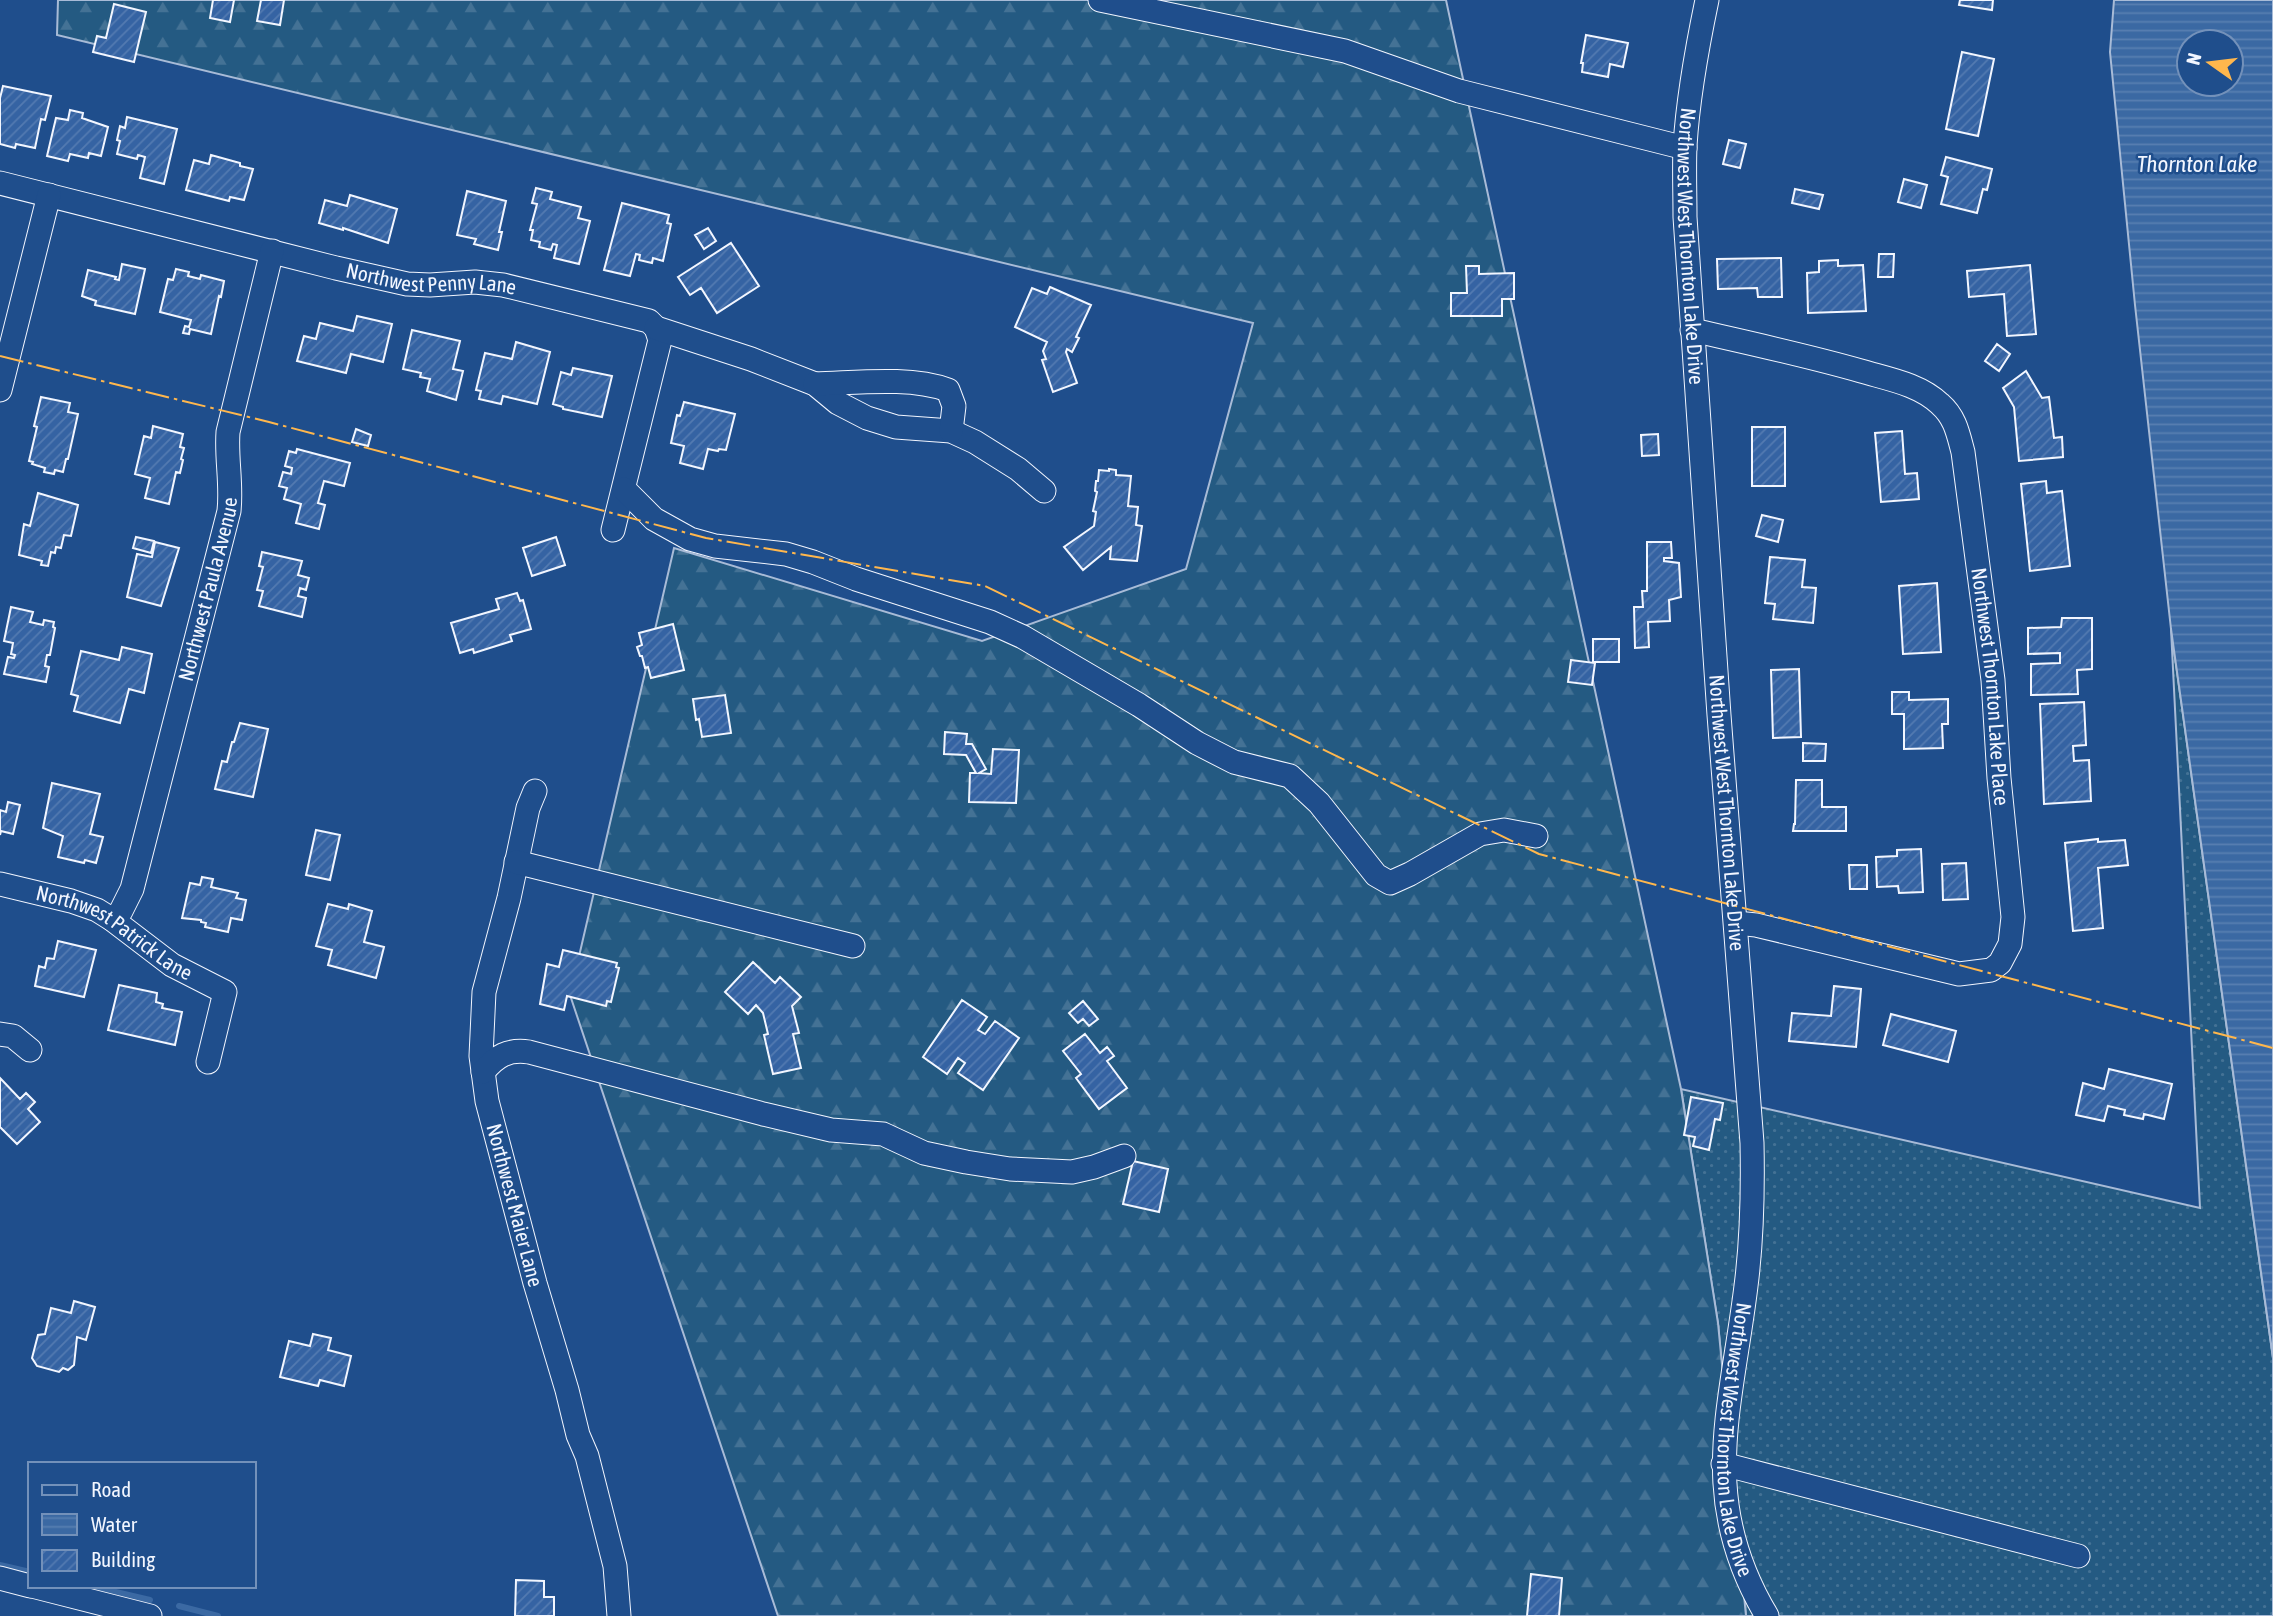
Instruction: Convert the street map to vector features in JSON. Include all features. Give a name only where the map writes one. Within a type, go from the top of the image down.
[{"type":"street","points":[[1100,0],[1345,51],[1459,91],[1685,148]]},
{"type":"street","name":"Northwest West Thornton Lake Drive","points":[[1707,0],[1698,42],[1685,148],[1685,217],[1718,715],[1752,1143],[1753,1204],[1747,1283],[1727,1417],[1723,1464],[1731,1533],[1748,1579],[1767,1616]]},
{"type":"street","name":"Northwest Penny Lane","points":[[0,183],[407,284],[475,282],[503,285],[642,318],[656,328],[751,359],[815,384]]},
{"type":"street","points":[[0,390],[49,195]]},
{"type":"street","name":"Northwest Paula Avenue","points":[[113,920],[121,911],[135,879],[229,511],[231,495],[226,449],[228,432],[272,251]]},
{"type":"street","points":[[613,530],[660,340],[656,328]]},
{"type":"street","name":"Northwest Thornton Lake Place","points":[[1692,330],[1903,383],[1927,393],[1953,420],[1963,452],[1993,680],[2000,791],[2013,917],[2010,944],[2000,962],[1991,970],[1959,974],[1756,925],[1736,923]]},
{"type":"street","points":[[815,384],[838,403],[867,418],[896,427],[951,431],[975,442],[1018,469],[1044,491]]},
{"type":"street","points":[[815,384],[931,384],[948,390],[954,406],[951,431]]},
{"type":"street","points":[[624,489],[654,519],[690,539],[715,546],[786,554],[990,622],[1023,637],[1139,705],[1197,743],[1234,762],[1290,776],[1319,803],[1376,875],[1390,883],[1480,834],[1504,830],[1536,836]]},
{"type":"street","name":"Northwest Maier Lane","points":[[535,791],[528,808],[484,992],[481,1036],[483,1073],[487,1101],[535,1283],[578,1435],[587,1457],[615,1566],[619,1616]]},
{"type":"street","points":[[516,862],[853,946]]},
{"type":"street","name":"Northwest Patrick Lane","points":[[0,884],[97,910],[172,965],[225,992],[208,1062]]},
{"type":"street","points":[[0,1034],[13,1036],[30,1050]]},
{"type":"street","points":[[483,1073],[497,1057],[507,1052],[529,1052],[763,1114],[831,1130],[883,1134],[924,1153],[1010,1169],[1072,1172],[1124,1156]]},
{"type":"street","points":[[1723,1464],[2078,1556]]},
{"type":"street","points":[[0,1578],[28,1585]]},
{"type":"street","points":[[39,1588],[150,1616]]},
{"type":"green space","points":[[58,0],[1446,0],[1681,1089],[1718,1323],[1746,1616],[778,1616],[570,995],[674,548],[982,641],[1186,569],[1253,323],[57,35]]},
{"type":"green space","points":[[2171,629],[2273,1358],[2273,1616],[1746,1616],[1718,1324],[1681,1089],[2200,1208]]},
{"type":"water","name":"Thornton Lake","points":[[2114,0],[2273,0],[2273,1358],[2171,629],[2110,52]]},
{"type":"building","points":[[213,0],[234,0],[230,22],[210,18]]},
{"type":"building","points":[[261,0],[284,0],[280,25],[257,21]]},
{"type":"building","points":[[1960,0],[1993,0],[1992,10],[1959,5]]},
{"type":"building","points":[[114,4],[146,12],[134,62],[93,52],[97,36],[106,38]]},
{"type":"building","points":[[1586,35],[1628,43],[1623,67],[1610,64],[1608,77],[1582,72]]},
{"type":"building","points":[[1962,52],[1994,59],[1978,136],[1946,129]]},
{"type":"building","points":[[3,86],[51,96],[45,120],[41,119],[35,148],[16,144],[15,148],[0,144],[0,98]]},
{"type":"building","points":[[70,110],[83,113],[82,118],[108,127],[101,156],[89,153],[88,158],[70,154],[68,161],[47,156],[56,118],[68,120]]},
{"type":"building","points":[[127,117],[177,129],[164,184],[140,178],[145,157],[138,155],[137,159],[117,154],[120,126],[125,128]]},
{"type":"building","points":[[1729,140],[1746,144],[1740,168],[1723,164]]},
{"type":"building","points":[[211,155],[253,169],[244,200],[230,197],[229,201],[186,190],[194,160],[209,164]]},
{"type":"building","points":[[1946,157],[1992,169],[1977,213],[1941,204],[1948,177],[1941,175]]},
{"type":"building","points":[[1904,179],[1927,185],[1921,208],[1898,202]]},
{"type":"building","points":[[536,188],[552,192],[550,199],[581,207],[578,218],[590,221],[579,264],[554,258],[557,245],[553,244],[551,250],[539,247],[540,242],[531,240],[533,230],[530,230],[537,204],[532,203]]},
{"type":"building","points":[[1795,189],[1823,195],[1819,209],[1792,203]]},
{"type":"building","points":[[467,191],[506,201],[498,250],[474,244],[476,239],[457,235]]},
{"type":"building","points":[[350,195],[397,209],[388,243],[319,223],[325,200],[347,206]]},
{"type":"building","points":[[622,203],[669,215],[667,223],[671,224],[663,261],[653,258],[652,263],[639,260],[640,255],[636,254],[630,276],[604,270]]},
{"type":"building","points":[[708,228],[716,241],[704,249],[695,235]]},
{"type":"building","points":[[731,243],[759,286],[717,313],[701,288],[690,295],[678,277]]},
{"type":"building","points":[[1879,254],[1894,254],[1893,277],[1878,277]]},
{"type":"building","points":[[1781,258],[1782,297],[1758,297],[1757,288],[1718,289],[1717,259]]},
{"type":"building","points":[[1838,260],[1838,266],[1863,265],[1866,311],[1808,313],[1807,273],[1819,272],[1819,261]]},
{"type":"building","points":[[122,264],[145,269],[135,314],[95,305],[96,301],[82,296],[88,270],[119,280]]},
{"type":"building","points":[[2030,265],[2036,334],[2007,336],[2004,294],[1969,297],[1967,271]]},
{"type":"building","points":[[1466,266],[1479,266],[1479,274],[1514,273],[1514,299],[1502,299],[1502,316],[1451,316],[1451,293],[1467,293]]},
{"type":"building","points":[[176,269],[189,272],[188,276],[200,279],[201,275],[224,281],[211,334],[190,329],[189,334],[183,333],[191,320],[160,312],[168,279],[173,280]]},
{"type":"building","points":[[1050,287],[1091,305],[1072,352],[1067,349],[1066,352],[1077,383],[1053,392],[1042,360],[1046,359],[1043,351],[1047,342],[1015,327],[1032,288],[1047,294]]},
{"type":"building","points":[[357,316],[392,324],[383,362],[351,354],[346,373],[297,361],[304,336],[316,339],[320,323],[353,331]]},
{"type":"building","points":[[412,330],[460,341],[453,369],[463,371],[456,400],[427,391],[430,379],[420,377],[421,373],[403,369]]},
{"type":"building","points":[[516,342],[550,352],[537,404],[503,396],[501,404],[479,399],[481,391],[476,390],[485,353],[512,359]]},
{"type":"building","points":[[1997,344],[2010,354],[1999,371],[1985,361]]},
{"type":"building","points":[[573,368],[612,376],[602,417],[563,409],[553,404],[561,372],[571,375]]},
{"type":"building","points":[[2026,371],[2042,398],[2049,397],[2054,438],[2062,437],[2063,457],[2019,461],[2014,407],[2003,388]]},
{"type":"building","points":[[41,397],[70,403],[68,412],[78,414],[63,472],[44,472],[45,468],[29,461]]},
{"type":"building","points":[[684,402],[735,414],[726,450],[708,449],[703,469],[680,463],[684,446],[671,443],[677,415],[680,416]]},
{"type":"building","points":[[153,426],[183,434],[180,447],[184,448],[183,460],[180,473],[176,472],[169,504],[145,498],[150,478],[135,474],[144,436],[151,438]]},
{"type":"building","points":[[1752,427],[1785,427],[1785,486],[1752,486]]},
{"type":"building","points":[[356,429],[371,435],[368,446],[352,442]]},
{"type":"building","points":[[1902,431],[1905,474],[1917,473],[1919,499],[1881,502],[1875,433]]},
{"type":"building","points":[[1658,434],[1659,455],[1642,456],[1641,435]]},
{"type":"building","points":[[297,449],[350,463],[344,486],[324,481],[318,503],[325,505],[319,529],[296,523],[301,504],[284,499],[287,488],[279,486],[283,472],[291,474],[292,468],[285,466],[289,451],[296,453]]},
{"type":"building","points":[[1099,470],[1116,470],[1116,475],[1131,476],[1128,506],[1138,507],[1136,525],[1142,526],[1137,561],[1110,559],[1111,547],[1083,570],[1064,547],[1094,526],[1096,481]]},
{"type":"building","points":[[2046,481],[2047,493],[2062,491],[2070,566],[2030,571],[2021,484]]},
{"type":"building","points":[[38,493],[78,505],[71,536],[64,535],[61,548],[56,547],[55,553],[51,552],[48,566],[41,565],[42,561],[19,555],[24,524],[30,526]]},
{"type":"building","points":[[1762,515],[1783,520],[1778,542],[1756,536]]},
{"type":"building","points":[[136,537],[154,541],[151,553],[133,548]]},
{"type":"building","points":[[556,537],[565,565],[532,576],[523,548]]},
{"type":"building","points":[[155,542],[179,548],[161,606],[127,597],[137,554],[152,557]]},
{"type":"building","points":[[1647,542],[1671,542],[1672,558],[1664,558],[1664,561],[1679,563],[1681,597],[1669,600],[1670,621],[1648,622],[1649,647],[1635,648],[1634,607],[1643,607],[1642,591],[1647,591]]},
{"type":"building","points":[[262,552],[302,561],[298,575],[309,578],[306,590],[300,588],[298,596],[306,598],[302,617],[259,606],[263,591],[257,590],[263,567],[259,566]]},
{"type":"building","points":[[1770,557],[1805,560],[1802,587],[1816,588],[1813,623],[1773,619],[1775,604],[1765,603]]},
{"type":"building","points":[[1937,583],[1941,652],[1903,654],[1899,586]]},
{"type":"building","points":[[517,593],[520,601],[523,600],[531,629],[510,635],[512,641],[474,653],[473,649],[460,653],[451,623],[499,609],[496,599]]},
{"type":"building","points":[[11,607],[33,612],[30,622],[43,625],[44,620],[54,622],[50,655],[47,655],[45,666],[49,667],[46,682],[4,674],[8,657],[14,658],[15,655],[11,654],[13,643],[4,641]]},
{"type":"building","points":[[2062,618],[2092,618],[2092,669],[2077,670],[2078,694],[2031,695],[2031,664],[2060,663],[2060,653],[2028,654],[2028,628],[2061,627]]},
{"type":"building","points":[[673,624],[684,670],[651,678],[637,647],[642,645],[639,633]]},
{"type":"building","points":[[1593,639],[1619,639],[1619,662],[1593,662]]},
{"type":"building","points":[[122,647],[152,654],[144,693],[129,689],[120,723],[74,711],[78,696],[71,694],[81,651],[119,660]]},
{"type":"building","points":[[1571,660],[1595,663],[1592,685],[1568,682]]},
{"type":"building","points":[[1799,669],[1801,737],[1773,738],[1771,670]]},
{"type":"building","points":[[1892,692],[1909,692],[1909,700],[1948,699],[1948,724],[1942,724],[1943,748],[1904,749],[1904,714],[1892,714]]},
{"type":"building","points":[[725,695],[731,733],[702,737],[693,699]]},
{"type":"building","points":[[2084,702],[2086,745],[2073,746],[2074,761],[2089,760],[2091,801],[2044,804],[2040,704]]},
{"type":"building","points":[[240,723],[268,729],[253,797],[215,789],[222,761],[227,762]]},
{"type":"building","points":[[945,732],[967,734],[966,744],[972,744],[986,769],[979,773],[991,774],[993,749],[1019,750],[1016,803],[969,802],[970,773],[976,773],[966,755],[944,754]]},
{"type":"building","points":[[1803,743],[1826,744],[1825,761],[1803,761]]},
{"type":"building","points":[[1796,780],[1822,780],[1822,807],[1846,807],[1846,831],[1793,831]]},
{"type":"building","points":[[52,783],[100,794],[90,834],[103,837],[96,863],[58,857],[63,836],[43,828]]},
{"type":"building","points":[[8,802],[20,805],[13,834],[1,831],[0,835],[0,810],[6,812]]},
{"type":"building","points":[[316,830],[340,835],[330,880],[306,875]]},
{"type":"building","points":[[2098,839],[2098,842],[2125,840],[2128,865],[2098,868],[2103,928],[2073,931],[2065,843]]},
{"type":"building","points":[[1921,849],[1923,892],[1899,893],[1898,886],[1877,887],[1876,857],[1897,856],[1897,850]]},
{"type":"building","points":[[1966,863],[1968,899],[1943,900],[1942,864]]},
{"type":"building","points":[[1849,865],[1867,865],[1867,889],[1850,889]]},
{"type":"building","points":[[202,877],[213,879],[211,887],[238,893],[236,898],[246,900],[242,920],[231,918],[228,932],[205,927],[206,923],[201,920],[182,918],[190,883],[200,885]]},
{"type":"building","points":[[328,904],[348,909],[349,904],[372,911],[364,942],[384,947],[376,978],[328,965],[332,950],[316,946]]},
{"type":"building","points":[[58,941],[96,950],[84,997],[35,986],[39,966],[45,968],[47,958],[54,959]]},
{"type":"building","points":[[563,950],[617,963],[616,967],[619,968],[611,1002],[607,1001],[606,1006],[567,996],[564,1010],[540,1004],[547,964],[559,967]]},
{"type":"building","points":[[753,962],[775,983],[780,977],[801,997],[792,1006],[799,1033],[793,1034],[801,1068],[773,1074],[764,1035],[768,1034],[763,1013],[756,1005],[748,1014],[725,992]]},
{"type":"building","points":[[119,985],[157,993],[156,1002],[163,1004],[162,1008],[182,1012],[175,1045],[108,1030]]},
{"type":"building","points":[[1834,986],[1861,989],[1856,1047],[1789,1041],[1792,1013],[1831,1016]]},
{"type":"building","points":[[962,1000],[987,1017],[978,1030],[985,1034],[995,1021],[1019,1038],[983,1090],[958,1073],[965,1063],[958,1058],[947,1074],[923,1057]]},
{"type":"building","points":[[1083,1001],[1098,1019],[1089,1026],[1083,1019],[1078,1023],[1069,1013]]},
{"type":"building","points":[[1891,1014],[1956,1031],[1948,1062],[1883,1045]]},
{"type":"building","points":[[1085,1034],[1100,1053],[1107,1047],[1114,1056],[1107,1061],[1127,1088],[1099,1109],[1076,1078],[1081,1074],[1063,1051]]},
{"type":"building","points":[[2109,1069],[2172,1084],[2164,1119],[2144,1114],[2143,1119],[2124,1115],[2125,1110],[2108,1106],[2104,1121],[2076,1115],[2083,1083],[2104,1089]]},
{"type":"building","points":[[0,1078],[20,1099],[26,1093],[35,1102],[28,1109],[40,1122],[17,1144],[0,1127]]},
{"type":"building","points":[[1691,1097],[1723,1103],[1720,1120],[1715,1119],[1709,1150],[1693,1146],[1695,1137],[1684,1135]]},
{"type":"building","points":[[1133,1161],[1168,1169],[1159,1212],[1123,1204]]},
{"type":"building","points":[[74,1301],[95,1307],[86,1340],[77,1337],[74,1365],[59,1372],[37,1366],[32,1358],[38,1335],[45,1334],[51,1308],[71,1313]]},
{"type":"building","points":[[313,1334],[331,1338],[328,1350],[351,1356],[344,1386],[320,1380],[318,1386],[280,1377],[289,1341],[310,1346]]},
{"type":"building","points":[[1531,1574],[1562,1578],[1559,1616],[1527,1616]]},
{"type":"building","points":[[516,1580],[544,1581],[544,1597],[554,1597],[554,1616],[515,1616]]},
{"type":"waterway","points":[[0,1565],[28,1572]]},
{"type":"waterway","points":[[99,1588],[150,1600]]},
{"type":"waterway","points":[[179,1606],[218,1616]]},
{"type":"power","points":[[0,356],[269,422],[706,538],[985,586],[1539,854],[2273,1048]]}]
